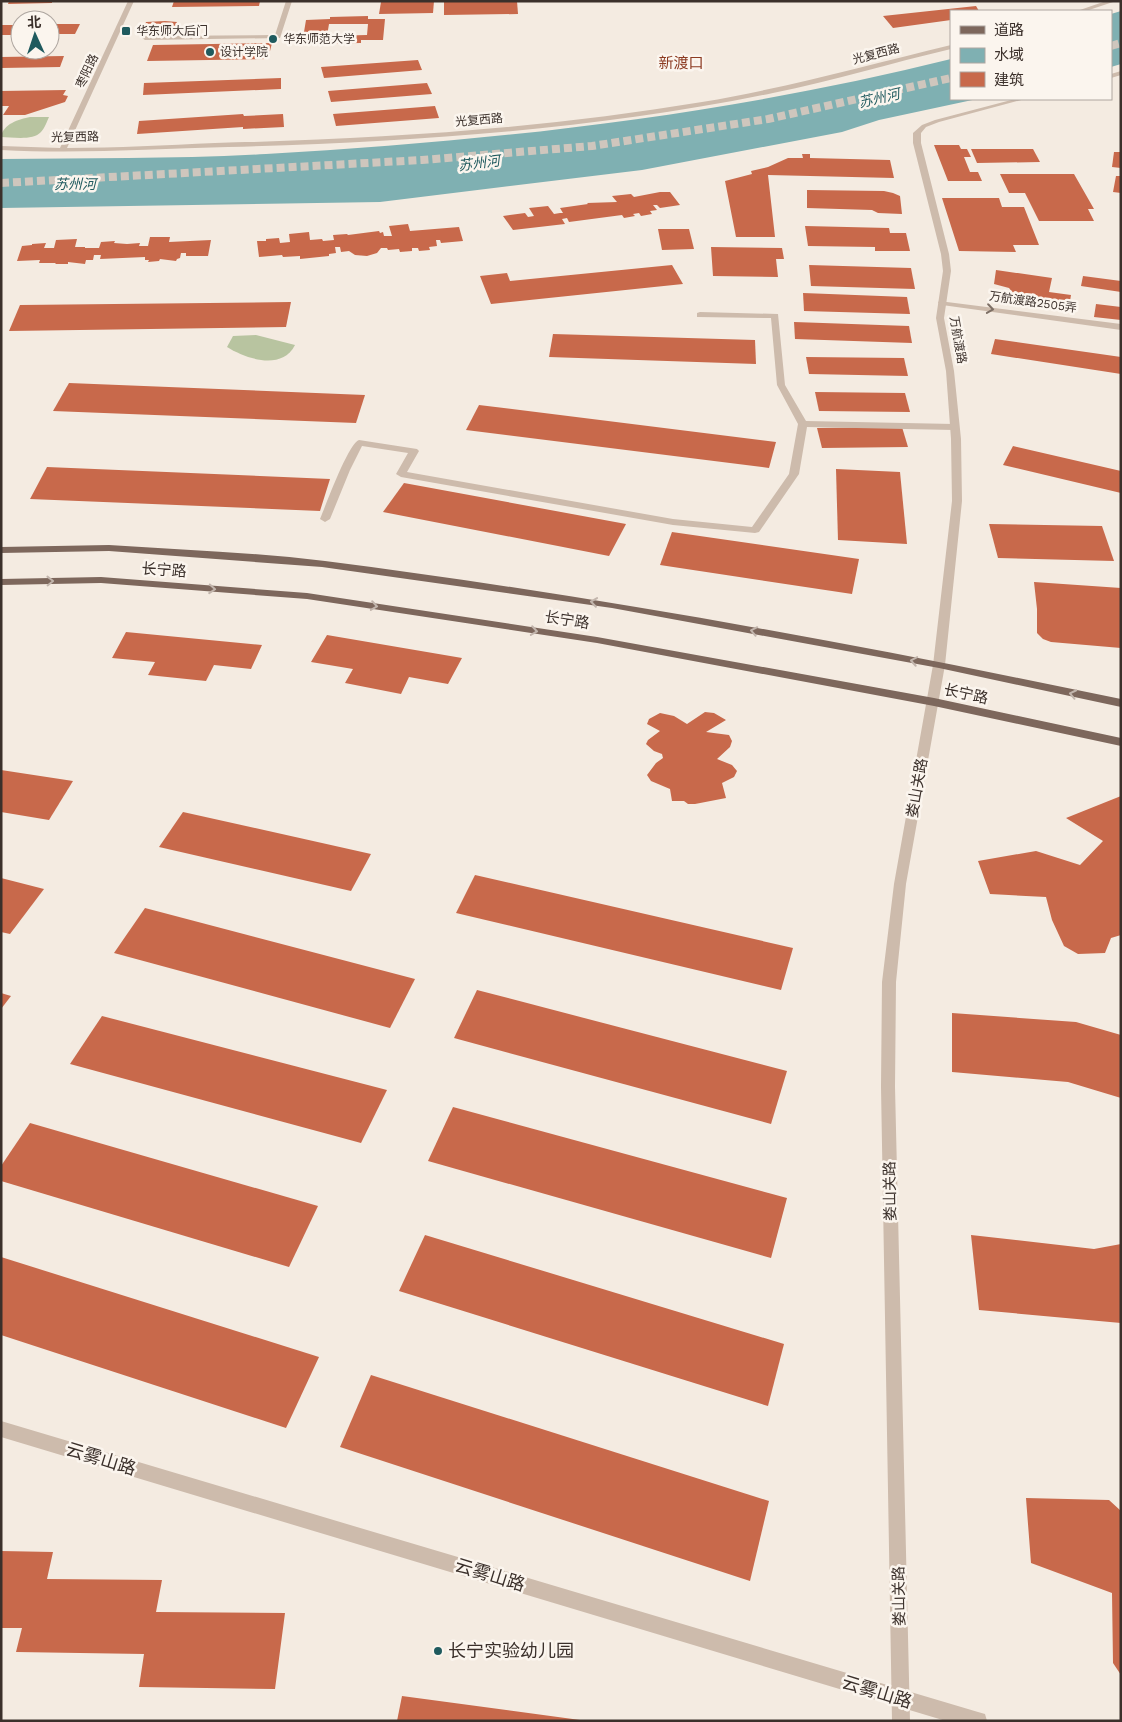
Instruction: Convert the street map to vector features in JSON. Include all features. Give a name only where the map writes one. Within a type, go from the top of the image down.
[{"type":"main road","name":"长宁路","points":[[1,550],[109,548],[322,564],[612,605],[939,666],[1121,703]]},
{"type":"main road","name":"长宁路","points":[[1,582],[101,580],[307,596],[597,640],[934,702],[1121,742]]},
{"type":"street","name":"枣阳路","points":[[63,149],[131,1]]},
{"type":"street","points":[[146,38],[278,36],[289,1]]},
{"type":"street","points":[[1083,10],[1113,1]]},
{"type":"street","name":"光复西路","points":[[1,148],[63,149],[329,143],[492,130],[714,102],[774,90],[950,47]]},
{"type":"street","name":"万航渡路","points":[[939,666],[956,501],[954,427],[950,371],[940,318],[947,271],[945,254],[917,133],[924,126],[937,121],[1018,100]]},
{"type":"street","name":"万航渡路2505弄","points":[[942,303],[1121,327]]},
{"type":"street","points":[[325,519],[344,470],[359,443],[414,451],[401,474],[673,522],[755,530],[794,474],[803,424],[781,385],[775,316],[700,315]]},
{"type":"street","points":[[803,424],[954,427]]},
{"type":"street","name":"娄山关路","points":[[902,1721],[888,1086],[889,982],[900,884],[939,666]]},
{"type":"street","name":"云雾山路","points":[[1,1429],[978,1721]]},
{"type":"green space","points":[[30,117],[49,117],[44,129],[33,137],[1,137],[2,132],[8,125]]},
{"type":"green space","points":[[256,335],[295,345],[282,358],[273,360],[253,358],[227,347],[233,336]]},
{"type":"water","points":[[1121,11],[1121,64],[1112,67],[1112,14]]},
{"type":"water","name":"苏州河","points":[[950,59],[950,100],[972,100],[879,120],[842,132],[642,170],[380,202],[1,208],[1,159],[233,156],[439,142],[611,123],[782,96],[867,79]]},
{"type":"building","points":[[9,1],[52,1],[52,3],[8,4]]},
{"type":"building","points":[[174,1],[260,1],[259,6],[172,7]]},
{"type":"building","points":[[434,1],[433,13],[379,14],[381,2]]},
{"type":"building","points":[[444,1],[517,1],[518,14],[444,15]]},
{"type":"building","points":[[976,6],[978,10],[950,10],[950,20],[893,28],[883,16]]},
{"type":"building","points":[[368,16],[368,19],[385,19],[383,40],[361,40],[361,43],[302,44],[306,20],[330,19],[330,17]],"holes":[[[329,24],[368,24],[367,35],[327,36]]]},
{"type":"building","points":[[146,22],[177,22],[176,26],[164,26],[163,31],[143,31]]},
{"type":"building","points":[[60,24],[80,24],[75,34],[60,34]]},
{"type":"building","points":[[1,25],[10,25],[10,35],[1,35]]},
{"type":"building","name":"设计学院","points":[[272,43],[268,59],[147,61],[153,45]]},
{"type":"building","points":[[60,56],[64,56],[60,67],[1,68],[1,57],[10,57],[10,60],[60,60]]},
{"type":"building","points":[[418,60],[422,70],[324,78],[321,67]]},
{"type":"building","points":[[281,78],[281,89],[143,95],[144,83]]},
{"type":"building","points":[[427,83],[432,94],[331,102],[328,91]]},
{"type":"building","points":[[66,90],[63,95],[68,96],[65,102],[25,115],[3,115],[9,106],[1,106],[1,91]]},
{"type":"building","points":[[435,106],[439,118],[336,126],[333,114]]},
{"type":"building","points":[[243,114],[244,116],[283,114],[284,127],[243,129],[243,127],[137,134],[139,121]]},
{"type":"building","points":[[934,145],[959,145],[961,149],[967,149],[971,157],[964,157],[970,172],[978,172],[982,181],[948,181]]},
{"type":"building","points":[[971,149],[1033,149],[1040,162],[977,163]]},
{"type":"building","points":[[1114,152],[1121,152],[1121,168],[1112,167]]},
{"type":"building","points":[[802,154],[810,154],[810,158],[890,160],[894,178],[768,175],[775,237],[736,237],[725,181],[752,174],[751,171],[768,167],[788,158],[803,158]]},
{"type":"building","points":[[1000,174],[1074,174],[1094,209],[1088,209],[1094,221],[1039,221],[1025,193],[1009,193]]},
{"type":"building","points":[[1116,176],[1121,176],[1121,193],[1113,192]]},
{"type":"building","points":[[807,190],[884,191],[893,193],[900,196],[902,214],[878,213],[872,210],[807,208]]},
{"type":"building","points":[[670,192],[680,205],[660,208],[657,205],[653,205],[657,210],[650,211],[652,214],[641,216],[639,213],[633,214],[635,216],[624,218],[622,215],[569,222],[567,218],[562,219],[565,224],[513,230],[503,216],[525,213],[528,217],[534,216],[529,208],[548,206],[554,214],[563,213],[560,208],[587,203],[617,202],[612,196],[631,194],[634,197]]},
{"type":"building","points":[[942,198],[999,198],[1002,207],[1024,207],[1039,245],[1013,245],[1016,252],[959,251]]},
{"type":"building","points":[[408,224],[410,231],[459,227],[463,241],[441,243],[440,240],[436,240],[437,246],[429,247],[430,250],[419,251],[418,248],[412,248],[412,251],[400,252],[399,249],[388,250],[387,248],[381,248],[377,253],[367,256],[355,255],[349,251],[341,252],[340,247],[335,247],[336,253],[329,254],[329,256],[300,259],[300,256],[283,257],[282,255],[259,257],[257,241],[266,241],[266,239],[279,238],[280,243],[290,242],[289,234],[309,232],[310,240],[322,239],[323,241],[334,240],[333,235],[379,231],[380,233],[383,232],[384,236],[392,236],[389,226]]},
{"type":"building","points":[[805,226],[889,228],[890,233],[906,233],[910,251],[875,251],[875,247],[808,246]]},
{"type":"building","points":[[658,229],[689,229],[694,249],[662,250]]},
{"type":"building","points":[[150,237],[170,237],[169,242],[211,240],[208,256],[186,256],[186,253],[181,253],[180,258],[176,261],[160,259],[159,261],[148,262],[149,260],[145,260],[145,257],[100,259],[101,255],[94,255],[93,260],[86,260],[85,264],[68,262],[68,264],[39,263],[40,260],[17,261],[22,246],[32,244],[46,243],[44,248],[54,248],[56,240],[77,239],[75,247],[99,248],[101,242],[115,241],[114,243],[140,243],[139,246],[148,246]]},
{"type":"building","points":[[711,247],[782,248],[784,259],[776,259],[778,277],[713,276]]},
{"type":"building","points":[[672,265],[683,284],[491,304],[480,276],[507,273],[510,281]]},
{"type":"building","points":[[809,265],[911,268],[915,289],[811,286]]},
{"type":"building","points":[[996,270],[1052,278],[1049,292],[1071,295],[1069,307],[1022,298],[1013,293],[1009,288],[994,284]]},
{"type":"building","points":[[1083,276],[1121,281],[1121,292],[1081,286]]},
{"type":"building","points":[[803,293],[907,297],[910,314],[804,311]]},
{"type":"building","points":[[291,302],[286,327],[9,331],[20,305]]},
{"type":"building","points":[[1096,304],[1121,307],[1121,320],[1094,317]]},
{"type":"building","points":[[794,322],[909,326],[912,343],[795,339]]},
{"type":"building","points":[[553,334],[755,340],[756,364],[549,357]]},
{"type":"building","points":[[995,339],[1121,357],[1121,374],[991,354]]},
{"type":"building","points":[[806,357],[904,358],[908,376],[809,374]]},
{"type":"building","points":[[69,383],[365,395],[356,423],[53,411]]},
{"type":"building","points":[[815,392],[905,393],[910,412],[819,411]]},
{"type":"building","points":[[479,405],[776,442],[769,468],[466,430]]},
{"type":"building","points":[[902,427],[908,447],[822,448],[817,428]]},
{"type":"building","points":[[1013,446],[1121,471],[1121,493],[1003,465]]},
{"type":"building","points":[[47,467],[330,479],[320,511],[30,499]]},
{"type":"building","points":[[836,469],[900,472],[907,544],[838,540]]},
{"type":"building","points":[[404,483],[626,524],[609,556],[383,512]]},
{"type":"building","points":[[989,524],[1102,526],[1114,561],[998,558]]},
{"type":"building","points":[[672,532],[859,559],[852,594],[660,565]]},
{"type":"building","points":[[1034,582],[1121,588],[1121,648],[1051,642],[1043,639],[1037,633]]},
{"type":"building","points":[[126,632],[262,645],[251,669],[214,665],[206,681],[148,675],[155,662],[112,658]]},
{"type":"building","points":[[327,635],[462,658],[448,684],[409,677],[401,694],[345,683],[353,669],[311,662]]},
{"type":"building","points":[[705,712],[714,713],[726,720],[706,732],[729,735],[732,741],[730,747],[717,759],[732,765],[737,771],[734,777],[722,783],[726,798],[695,804],[688,804],[684,801],[672,801],[670,789],[651,781],[647,775],[656,763],[663,758],[662,754],[654,751],[646,744],[648,740],[660,731],[647,724],[649,719],[660,713],[674,716],[687,724]]},
{"type":"building","points":[[1,770],[73,781],[49,820],[1,812]]},
{"type":"building","points":[[1121,796],[1121,935],[1111,938],[1105,953],[1078,954],[1064,946],[1052,920],[1046,897],[990,894],[978,861],[1036,851],[1080,865],[1103,841],[1066,818]]},
{"type":"building","points":[[183,812],[371,854],[351,891],[159,847]]},
{"type":"building","points":[[475,875],[793,948],[781,990],[456,913]]},
{"type":"building","points":[[1,878],[44,889],[10,934],[1,932]]},
{"type":"building","points":[[145,908],[415,979],[390,1028],[114,953]]},
{"type":"building","points":[[477,990],[787,1071],[771,1124],[454,1038]]},
{"type":"building","points":[[1,993],[11,996],[1,1009]]},
{"type":"building","points":[[952,1013],[1076,1022],[1121,1035],[1121,1098],[1068,1082],[952,1072]]},
{"type":"building","points":[[102,1016],[387,1090],[361,1143],[70,1064]]},
{"type":"building","points":[[453,1107],[787,1198],[771,1258],[428,1161]]},
{"type":"building","points":[[30,1123],[318,1206],[289,1267],[1,1181],[1,1166]]},
{"type":"building","points":[[425,1235],[784,1344],[768,1406],[399,1291]]},
{"type":"building","points":[[971,1235],[1094,1249],[1121,1244],[1121,1323],[979,1310]]},
{"type":"building","points":[[1,1257],[319,1357],[286,1428],[1,1335]]},
{"type":"building","points":[[371,1375],[769,1501],[750,1581],[340,1447]]},
{"type":"building","points":[[1026,1498],[1109,1500],[1121,1511],[1121,1675],[1113,1663],[1112,1593],[1031,1563]]},
{"type":"building","points":[[1,1551],[53,1552],[47,1579],[162,1580],[156,1612],[285,1613],[275,1689],[139,1687],[144,1654],[16,1652],[22,1628],[1,1628]]},
{"type":"building","points":[[402,1696],[580,1720],[580,1721],[397,1721]]},
{"type":"tunnel","points":[[1112,46],[1121,43]]},
{"type":"tunnel","points":[[1,183],[422,160],[592,146],[768,119],[950,78]]},
{"type":"place","name":"华东师大后门","points":[[126,31]]},
{"type":"place","name":"华东师范大学","points":[[273,39]]},
{"type":"place","name":"设计学院","points":[[210,52]]},
{"type":"place","name":"长宁实验幼儿园","points":[[438,1651]]},
{"type":"district","name":"新渡口","points":[[681,63]]}]
